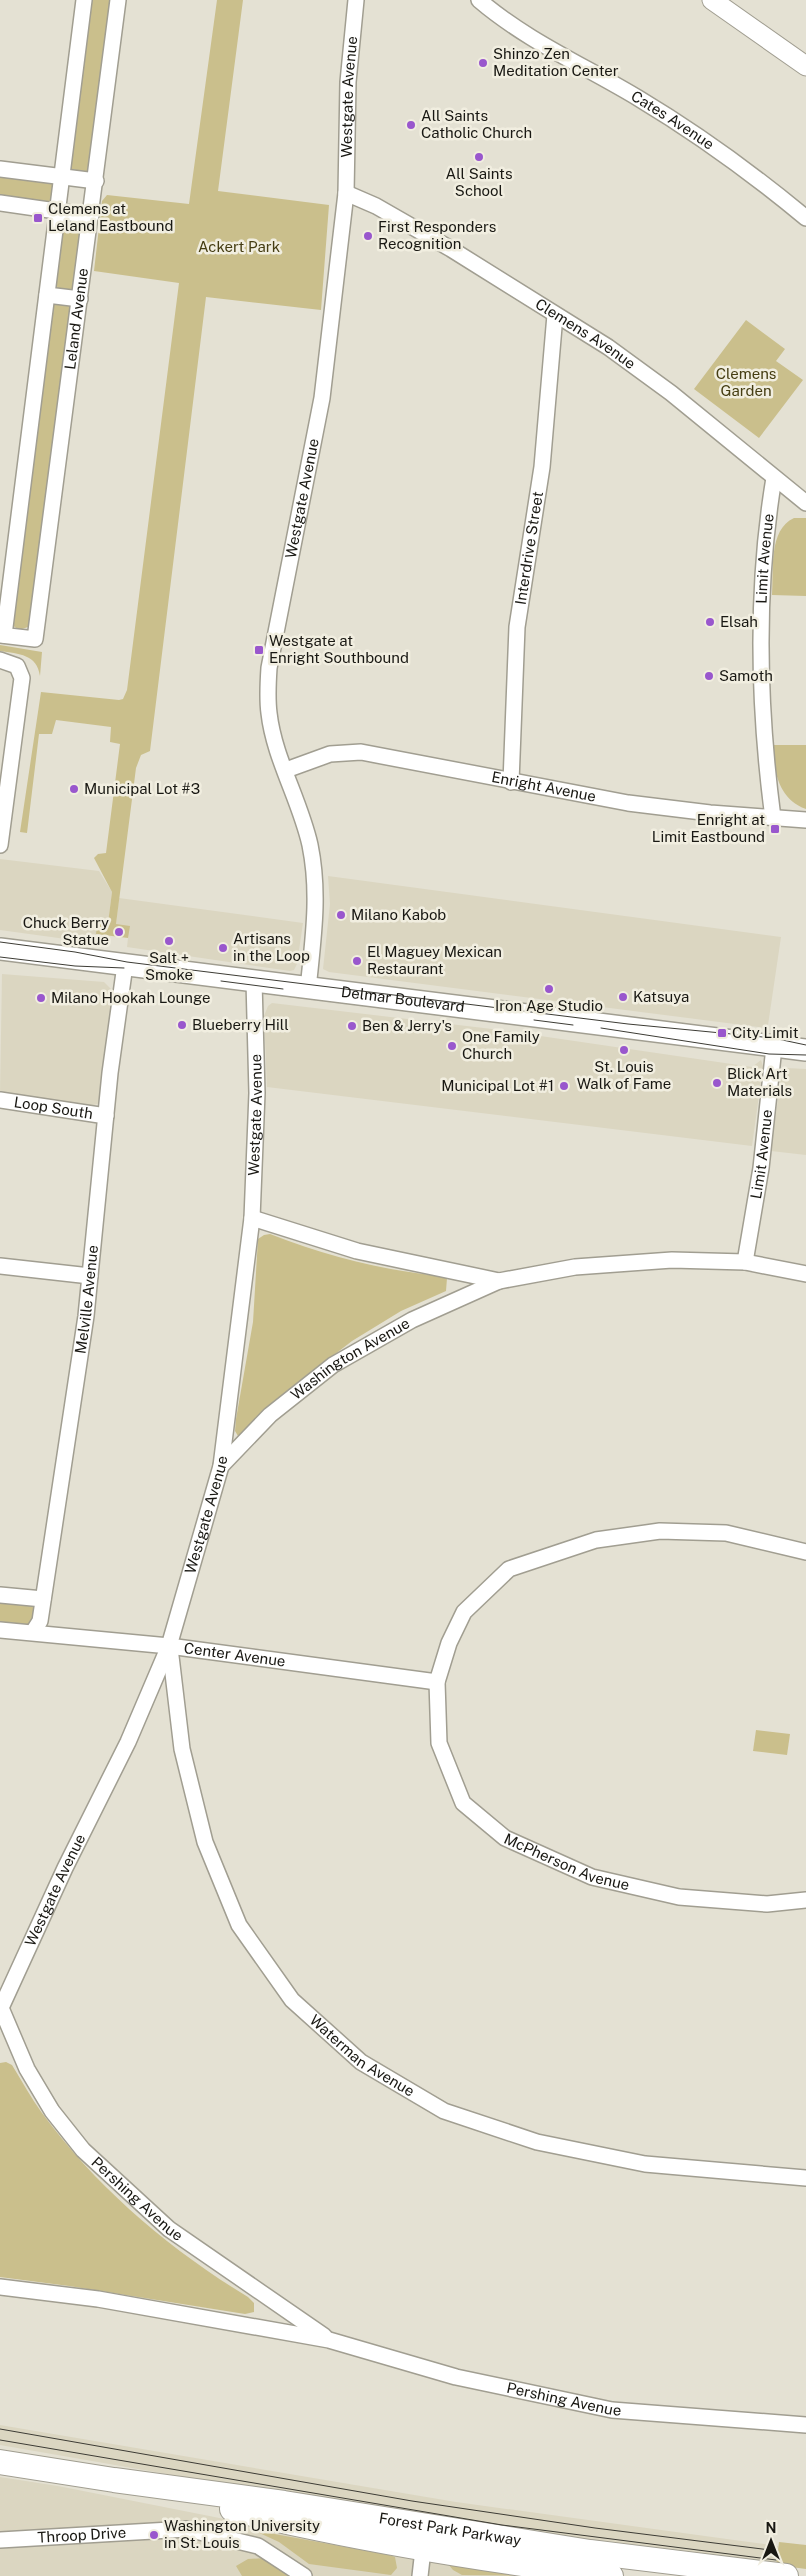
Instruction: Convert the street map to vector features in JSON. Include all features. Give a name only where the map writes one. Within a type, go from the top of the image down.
[{"type":"main road","name":"Delmar Boulevard","points":[[0,950],[806,1050]]},
{"type":"main road","name":"Forest Park Parkway","points":[[0,2462],[114,2480],[317,2530],[590,2552],[786,2576]]},
{"type":"main road","name":"Forest Park Parkway","points":[[425,2538],[611,2576]]},
{"type":"street","points":[[2,635],[84,0]]},
{"type":"street","name":"Leland Avenue","points":[[2,635],[35,638],[96,181],[118,0]]},
{"type":"street","name":"Westgate Avenue","points":[[308,989],[315,934],[315,872],[302,817],[269,715],[269,668],[322,398],[346,193],[348,82],[356,0]]},
{"type":"street","name":"Cates Avenue","points":[[479,0],[562,57],[637,98],[707,142],[806,218]]},
{"type":"street","points":[[712,0],[806,66]]},
{"type":"street","points":[[0,169],[96,181]]},
{"type":"street","name":"Clemens Avenue","points":[[346,193],[384,210],[608,347],[671,393],[806,503]]},
{"type":"street","points":[[0,203],[91,216]]},
{"type":"street","points":[[47,295],[80,299]]},
{"type":"street","name":"Interdrive Street","points":[[511,782],[516,627],[542,467],[556,315]]},
{"type":"street","name":"Limit Avenue","points":[[773,818],[764,740],[760,675],[762,565],[774,478]]},
{"type":"street","points":[[0,660],[10,662],[21,673],[22,683],[0,845]]},
{"type":"street","name":"Enright Avenue","points":[[286,770],[330,754],[349,752],[377,754],[511,782],[628,803],[806,820]]},
{"type":"street","name":"Melville Avenue","points":[[33,1632],[40,1621],[86,1316],[110,1073],[125,965]]},
{"type":"street","name":"Westgate Avenue","points":[[0,2009],[65,1868],[128,1742],[169,1646],[221,1466],[252,1218],[257,1088],[254,981]]},
{"type":"street","name":"Limit Avenue","points":[[745,1262],[761,1168],[774,1047]]},
{"type":"street","name":"Loop South","points":[[0,1100],[106,1116]]},
{"type":"street","name":"Washington Avenue","points":[[252,1218],[357,1251],[499,1281]]},
{"type":"street","name":"Washington Avenue","points":[[221,1466],[270,1416],[333,1365],[412,1320],[499,1281],[575,1267],[672,1260],[745,1262],[806,1274]]},
{"type":"street","points":[[0,1266],[90,1276]]},
{"type":"street","name":"McPherson Avenue","points":[[806,1552],[726,1533],[660,1531],[596,1540],[509,1569],[464,1612],[449,1643],[437,1682],[439,1743],[463,1803],[505,1838],[592,1877],[679,1897],[767,1904],[806,1900]]},
{"type":"street","points":[[0,1595],[43,1599]]},
{"type":"street","name":"Center Avenue","points":[[0,1630],[169,1646],[437,1682]]},
{"type":"street","name":"Waterman Avenue","points":[[169,1646],[182,1749],[205,1842],[239,1925],[292,2000],[361,2062],[444,2111],[537,2142],[645,2164],[806,2178]]},
{"type":"street","name":"Pershing Avenue","points":[[0,2009],[27,2069],[52,2111],[83,2150],[169,2229],[329,2340]]},
{"type":"street","name":"Pershing Avenue","points":[[0,2287],[98,2299],[329,2340],[456,2377],[612,2410],[806,2425]]},
{"type":"street","name":"Throop Drive","points":[[0,2540],[187,2528],[258,2546],[304,2576]]},
{"type":"street","points":[[420,2576],[425,2538]]},
{"type":"shaded area","points":[[0,859],[99,871],[112,892],[108,923],[97,922],[95,943],[0,930]]},
{"type":"shaded area","points":[[328,876],[781,937],[768,1025],[766,1028],[329,972],[323,969],[330,904]]},
{"type":"shaded area","points":[[119,898],[303,923],[297,964],[294,970],[290,971],[127,947],[128,938],[116,924]]},
{"type":"shaded area","points":[[2,974],[104,982],[111,989],[112,1007],[100,1103],[91,1106],[0,1094]]},
{"type":"shaded area","points":[[272,1003],[492,1029],[752,1067],[761,1060],[763,1066],[752,1146],[267,1087],[264,1016],[268,1006]]},
{"type":"shaded area","points":[[786,1068],[806,1069],[806,1155],[771,1151],[781,1076]]},
{"type":"shaded area","points":[[0,2425],[456,2502],[778,2546],[776,2565],[426,2519],[0,2445]]},
{"type":"shaded area","name":"Washington University in St. Louis","points":[[0,2477],[58,2486],[392,2552],[549,2576],[0,2576]]},
{"type":"green space","points":[[91,0],[114,0],[90,170],[86,172],[71,169],[70,165]]},
{"type":"green space","name":"Ackert Park","points":[[217,0],[243,0],[218,191],[329,205],[321,310],[206,297],[150,751],[141,755],[136,768],[116,924],[130,926],[128,938],[96,934],[97,922],[108,923],[112,892],[94,858],[98,854],[106,853],[120,744],[110,742],[111,727],[56,720],[52,734],[39,734],[27,833],[20,832],[41,692],[119,700],[123,699],[127,690],[179,283],[94,271],[102,201],[107,195],[189,204]]},
{"type":"green space","points":[[0,176],[49,182],[53,184],[52,201],[50,203],[0,198]]},
{"type":"green space","points":[[67,221],[83,224],[74,288],[70,291],[59,290],[56,278],[60,246]]},
{"type":"green space","points":[[57,303],[70,304],[73,307],[33,620],[28,627],[19,630],[12,625],[51,311],[53,305]]},
{"type":"green space","name":"Clemens Garden","points":[[746,320],[785,349],[776,361],[803,380],[759,438],[694,389]]},
{"type":"green space","points":[[794,518],[806,518],[806,596],[772,595],[776,541],[786,524]]},
{"type":"green space","points":[[0,645],[42,652],[40,676],[35,663],[31,659],[20,654],[0,651]]},
{"type":"green space","points":[[771,745],[806,745],[806,809],[789,799],[784,791],[776,774]]},
{"type":"green space","points":[[270,1234],[334,1256],[377,1266],[443,1276],[447,1278],[446,1291],[401,1311],[352,1341],[308,1375],[272,1407],[249,1432],[238,1436],[235,1431],[236,1419],[253,1322],[258,1239]]},
{"type":"green space","points":[[0,1595],[43,1599],[33,1632],[0,1630]]},
{"type":"green space","points":[[756,1730],[790,1734],[787,1755],[753,1751]]},
{"type":"green space","points":[[6,2062],[12,2065],[38,2107],[86,2167],[136,2215],[190,2259],[248,2297],[254,2303],[254,2312],[245,2314],[0,2277],[0,2063]]},
{"type":"green space","points":[[253,2530],[389,2555],[395,2557],[397,2568],[391,2575],[309,2564],[279,2542]]},
{"type":"green space","points":[[779,2542],[806,2545],[806,2569],[776,2565]]},
{"type":"green space","points":[[265,2558],[295,2576],[242,2576],[236,2566],[248,2559]]},
{"type":"green space","points":[[448,2564],[462,2564],[462,2568],[465,2565],[544,2576],[462,2575],[453,2570]]},
{"type":"tram line","points":[[0,942],[75,952],[127,962],[628,1024],[773,1038],[806,1045]]},
{"type":"tram line","points":[[0,957],[75,966],[124,968]]},
{"type":"tram line","points":[[221,981],[283,989]]},
{"type":"tram line","points":[[534,1020],[573,1025]]},
{"type":"tram line","points":[[601,1028],[769,1054],[806,1055]]},
{"type":"tram line","points":[[0,2429],[412,2501],[595,2528],[778,2551]]},
{"type":"tram line","points":[[0,2440],[502,2525],[776,2560]]},
{"type":"place","name":"Shinzo Zen Meditation Center","points":[[483,63]]},
{"type":"place","name":"All Saints Catholic Church","points":[[411,125]]},
{"type":"place","name":"All Saints School","points":[[479,157]]},
{"type":"place","name":"Clemens at Leland Eastbound","points":[[38,218]]},
{"type":"place","name":"First Responders Recognition","points":[[368,236]]},
{"type":"place","name":"Elsah","points":[[710,622]]},
{"type":"place","name":"Westgate at Enright Southbound","points":[[259,650]]},
{"type":"place","name":"Samoth","points":[[709,676]]},
{"type":"place","name":"Municipal Lot #3","points":[[74,789]]},
{"type":"place","name":"Enright at Limit Eastbound","points":[[775,829]]},
{"type":"place","name":"Milano Kabob","points":[[341,915]]},
{"type":"place","name":"Chuck Berry Statue","points":[[119,932]]},
{"type":"place","name":"Salt + Smoke","points":[[169,941]]},
{"type":"place","name":"Artisans in the Loop","points":[[223,948]]},
{"type":"place","name":"El Maguey Mexican Restaurant","points":[[357,961]]},
{"type":"place","name":"Iron Age Studio","points":[[549,989]]},
{"type":"place","name":"Katsuya","points":[[623,997]]},
{"type":"place","name":"Milano Hookah Lounge","points":[[41,998]]},
{"type":"place","name":"Blueberry Hill","points":[[182,1025]]},
{"type":"place","name":"Ben & Jerry's","points":[[352,1026]]},
{"type":"place","name":"City Limit","points":[[722,1033]]},
{"type":"place","name":"One Family Church","points":[[452,1046]]},
{"type":"place","name":"St. Louis Walk of Fame","points":[[624,1050]]},
{"type":"place","name":"Blick Art Materials","points":[[717,1083]]},
{"type":"place","name":"Municipal Lot #1","points":[[564,1086]]},
{"type":"place","name":"Washington University in St. Louis","points":[[154,2535]]}]
